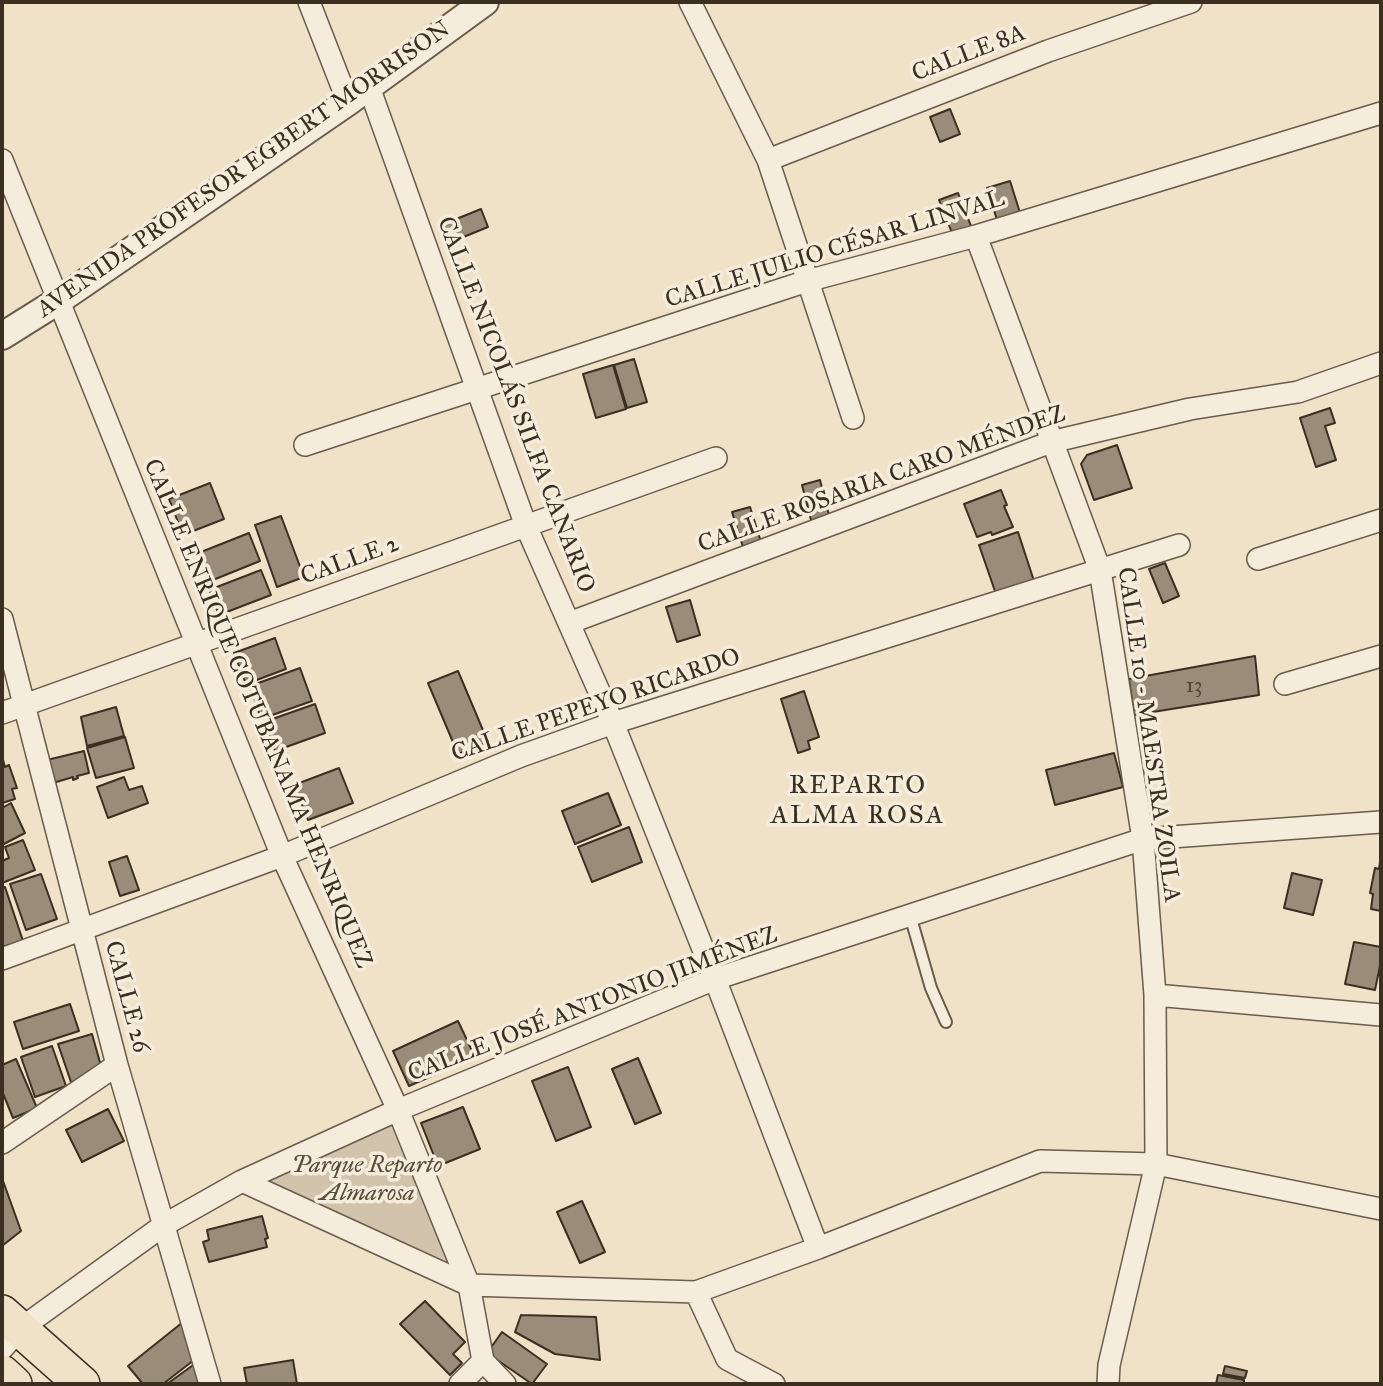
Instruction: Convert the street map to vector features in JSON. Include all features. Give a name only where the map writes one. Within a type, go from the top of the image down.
[{"type":"main road","points":[[8,1330],[82,1384]]},
{"type":"main road","points":[[2,1373],[14,1384]]},
{"type":"street","name":"CALLE NICOLÁS SILFA CANARIO","points":[[309,2],[358,94],[477,390],[526,526],[613,723],[818,1248]]},
{"type":"street","name":"AVENIDA PROFESOR EGBERT MORRISON","points":[[2,336],[58,301],[358,94],[485,2]]},
{"type":"street","points":[[690,2],[768,160],[853,418]]},
{"type":"street","name":"CALLE 8A","points":[[768,160],[1048,51],[1191,2]]},
{"type":"street","name":"CALLE JULIO CÉSAR LINVAL","points":[[306,445],[807,281],[975,236],[1381,113]]},
{"type":"street","name":"CALLE ENRIQUE COTUBANAMA HENRIQUEZ","points":[[2,160],[282,856],[398,1110],[469,1285],[483,1361]]},
{"type":"street","name":"CALLE 10 - MAESTRA ZOILA","points":[[975,236],[1100,570],[1143,839],[1155,995],[1156,1164],[1109,1365],[1108,1384]]},
{"type":"street","name":"CALLE ROSARIA CARO MÉNDEZ","points":[[569,623],[1051,442],[1190,409],[1298,392],[1381,363]]},
{"type":"street","name":"CALLE 2","points":[[2,713],[716,458]]},
{"type":"street","points":[[1258,559],[1381,520]]},
{"type":"street","name":"CALLE PEPEYO RICARDO","points":[[2,959],[282,856],[521,756],[613,723],[1179,545]]},
{"type":"street","name":"CALLE 26","points":[[2,619],[117,1065],[210,1384]]},
{"type":"street","points":[[1285,684],[1381,656]]},
{"type":"street","name":"CALLE JOSÉ ANTONIO JIMÉNEZ","points":[[8,1330],[163,1225],[242,1181],[398,1110],[715,979],[1143,839],[1381,822]]},
{"type":"street","points":[[1155,995],[1381,1015]]},
{"type":"street","points":[[2,1143],[117,1065]]},
{"type":"street","points":[[242,1181],[469,1285],[696,1292],[818,1248],[1040,1161],[1156,1164],[1381,1209]]},
{"type":"street","points":[[696,1292],[727,1359],[774,1384]]},
{"type":"street","points":[[460,1384],[483,1361],[505,1384]]},
{"type":"lane","points":[[910,915],[931,988],[946,1022]]},
{"type":"green space","name":"Parque Reparto Almarosa","points":[[390,1123],[449,1262],[264,1180]]},
{"type":"building","points":[[950,109],[960,134],[940,142],[930,117]]},
{"type":"building","points":[[1010,181],[1021,216],[998,223],[987,188]]},
{"type":"building","points":[[958,193],[973,231],[954,238],[939,200]]},
{"type":"building","points":[[481,209],[488,227],[451,242],[444,224]]},
{"type":"building","points":[[634,359],[647,402],[627,408],[614,365]]},
{"type":"building","points":[[613,365],[626,409],[596,418],[583,374]]},
{"type":"building","points":[[1330,408],[1335,423],[1325,426],[1336,460],[1316,467],[1300,418]]},
{"type":"building","points":[[1117,445],[1132,488],[1094,500],[1081,464],[1087,455]]},
{"type":"building","points":[[820,480],[830,519],[812,524],[802,485]]},
{"type":"building","points":[[210,483],[224,519],[183,535],[169,499]]},
{"type":"building","points":[[1001,490],[1013,527],[977,537],[964,504]]},
{"type":"building","points":[[750,507],[761,542],[743,547],[732,512]]},
{"type":"building","points":[[281,516],[304,577],[277,587],[255,525]]},
{"type":"building","points":[[1018,532],[1034,581],[996,594],[979,545]]},
{"type":"building","points":[[249,533],[260,561],[208,582],[196,554]]},
{"type":"building","points":[[1165,563],[1179,596],[1163,603],[1149,569]]},
{"type":"building","points":[[261,570],[271,595],[219,615],[209,590]]},
{"type":"building","points":[[690,600],[700,635],[677,642],[666,607]]},
{"type":"building","points":[[275,638],[286,669],[246,684],[234,653]]},
{"type":"building","points":[[1255,656],[1259,695],[1134,715],[1129,679]]},
{"type":"building","points":[[300,668],[312,701],[261,719],[250,686]]},
{"type":"building","points":[[458,671],[488,742],[458,754],[428,683]]},
{"type":"building","points":[[804,691],[819,737],[808,741],[810,749],[798,753],[781,699]]},
{"type":"building","points":[[315,704],[325,733],[275,751],[264,722]]},
{"type":"building","points":[[116,707],[124,736],[87,746],[81,717]]},
{"type":"building","points":[[125,737],[134,768],[96,778],[87,748]]},
{"type":"building","points":[[84,751],[89,773],[73,780],[73,777],[53,783],[47,760]]},
{"type":"building","points":[[1114,753],[1123,787],[1055,805],[1046,770]]},
{"type":"building","points":[[2,756],[5,767],[9,765],[17,788],[12,789],[15,799],[2,803]]},
{"type":"building","points":[[339,768],[353,803],[308,820],[294,785]]},
{"type":"building","points":[[124,777],[129,790],[142,786],[148,803],[108,818],[97,787]]},
{"type":"building","points":[[608,793],[621,825],[575,844],[562,811]]},
{"type":"building","points":[[11,803],[25,833],[2,845],[2,808]]},
{"type":"building","points":[[629,827],[642,862],[592,882],[578,847]]},
{"type":"building","points":[[23,840],[35,870],[2,883],[2,861],[9,858],[5,847]]},
{"type":"building","points":[[1381,855],[1381,911],[1371,909],[1373,894],[1370,893],[1375,868],[1379,869]]},
{"type":"building","points":[[127,856],[139,890],[120,896],[109,862]]},
{"type":"building","points":[[1292,873],[1322,880],[1313,915],[1284,908]]},
{"type":"building","points":[[41,874],[57,919],[26,930],[10,884]]},
{"type":"building","points":[[5,887],[23,941],[2,947],[2,888]]},
{"type":"building","points":[[1354,942],[1381,947],[1375,990],[1345,984]]},
{"type":"building","points":[[70,1004],[79,1031],[23,1049],[14,1022]]},
{"type":"building","points":[[458,1021],[475,1057],[409,1086],[393,1051]]},
{"type":"building","points":[[92,1034],[101,1066],[72,1085],[58,1044]]},
{"type":"building","points":[[52,1046],[66,1086],[35,1097],[21,1057]]},
{"type":"building","points":[[638,1058],[661,1113],[635,1124],[612,1069]]},
{"type":"building","points":[[16,1059],[37,1108],[13,1118],[2,1091],[2,1065]]},
{"type":"building","points":[[568,1067],[591,1127],[556,1141],[532,1081]]},
{"type":"building","points":[[463,1107],[480,1149],[438,1166],[421,1123]]},
{"type":"building","points":[[108,1109],[124,1141],[82,1162],[66,1130]]},
{"type":"building","points":[[2,1178],[21,1231],[2,1246]]},
{"type":"building","points":[[582,1201],[605,1252],[580,1263],[557,1212]]},
{"type":"building","points":[[262,1216],[268,1238],[265,1239],[267,1247],[209,1262],[203,1242],[209,1240],[207,1230]]},
{"type":"building","points":[[425,1301],[465,1342],[453,1354],[462,1363],[450,1375],[400,1324]]},
{"type":"building","points":[[521,1315],[596,1317],[600,1360],[555,1354],[515,1332]]},
{"type":"building","points":[[183,1322],[194,1360],[163,1384],[143,1384],[128,1366]]},
{"type":"building","points":[[502,1332],[547,1364],[532,1384],[487,1353]]},
{"type":"building","points":[[293,1360],[297,1384],[247,1384],[244,1368]]},
{"type":"building","points":[[196,1363],[200,1384],[167,1384]]},
{"type":"building","points":[[1225,1366],[1247,1371],[1245,1378],[1223,1374]]},
{"type":"building","points":[[1218,1375],[1244,1380],[1244,1384],[1216,1384]]},
{"type":"district","name":"REPARTO ALMA ROSA","points":[[858,802]]}]
